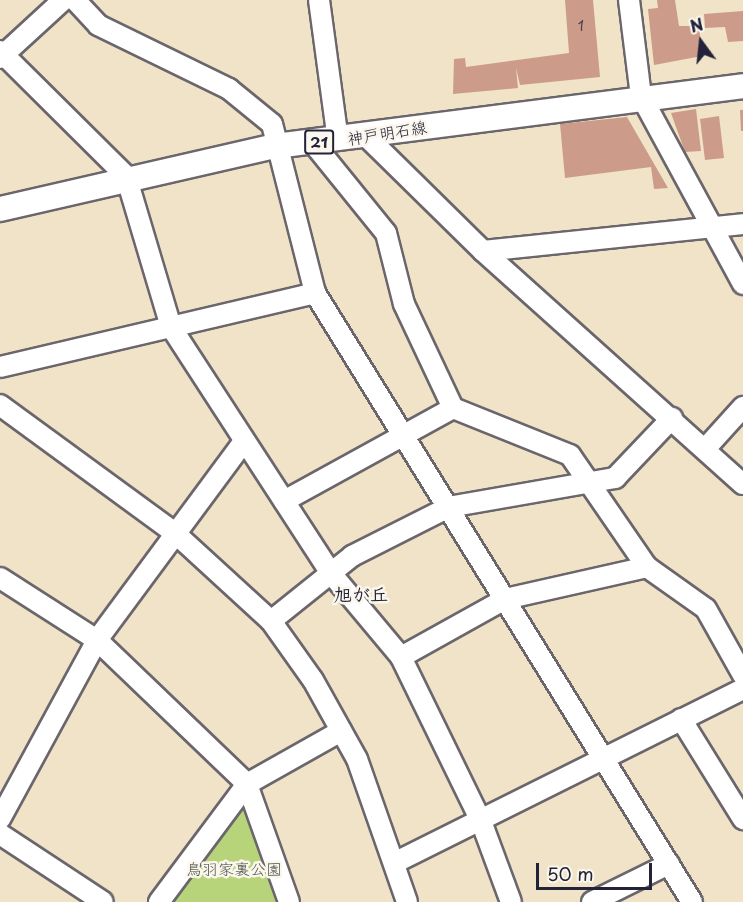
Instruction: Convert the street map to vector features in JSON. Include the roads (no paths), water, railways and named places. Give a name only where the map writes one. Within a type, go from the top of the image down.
[{"type":"main road","name":"神戸明石線","points":[[0,209],[126,176],[276,146],[338,140],[364,134],[641,96],[743,86]]},
{"type":"street","points":[[63,0],[2,55],[126,176],[171,327],[243,443],[330,572],[401,657],[481,821],[511,902]]},
{"type":"street","points":[[75,0],[98,26],[229,89],[272,124],[315,293],[692,902]]},
{"type":"street","points":[[319,0],[338,140]]},
{"type":"street","points":[[629,0],[641,96],[710,227],[743,284]]},
{"type":"street","points":[[364,134],[483,251],[743,484]]},
{"type":"street","points":[[313,143],[386,233],[404,304],[453,408],[570,455],[589,486],[647,567],[706,609],[743,675]]},
{"type":"street","points":[[483,251],[743,224]]},
{"type":"street","points":[[0,367],[315,293]]},
{"type":"street","points":[[0,405],[176,534],[271,621],[341,731],[394,863],[407,902]]},
{"type":"street","points":[[705,449],[743,407]]},
{"type":"street","points":[[284,501],[453,408]]},
{"type":"street","points":[[271,621],[330,572],[449,507],[589,486],[615,478],[672,418]]},
{"type":"street","points":[[0,819],[97,639],[243,443]]},
{"type":"street","points":[[401,657],[505,600],[647,567]]},
{"type":"street","points":[[0,578],[97,639],[247,784],[290,902]]},
{"type":"street","points":[[394,863],[743,689]]},
{"type":"street","points":[[681,719],[743,819]]},
{"type":"street","points":[[159,902],[247,784],[341,731]]},
{"type":"street","points":[[0,834],[103,902]]},
{"type":"street","points":[[592,902],[669,864]]},
{"type":"district","name":"旭が丘","points":[[361,594]]},
{"type":"park label","name":"鳥羽家裏公園","points":[[234,868]]}]
